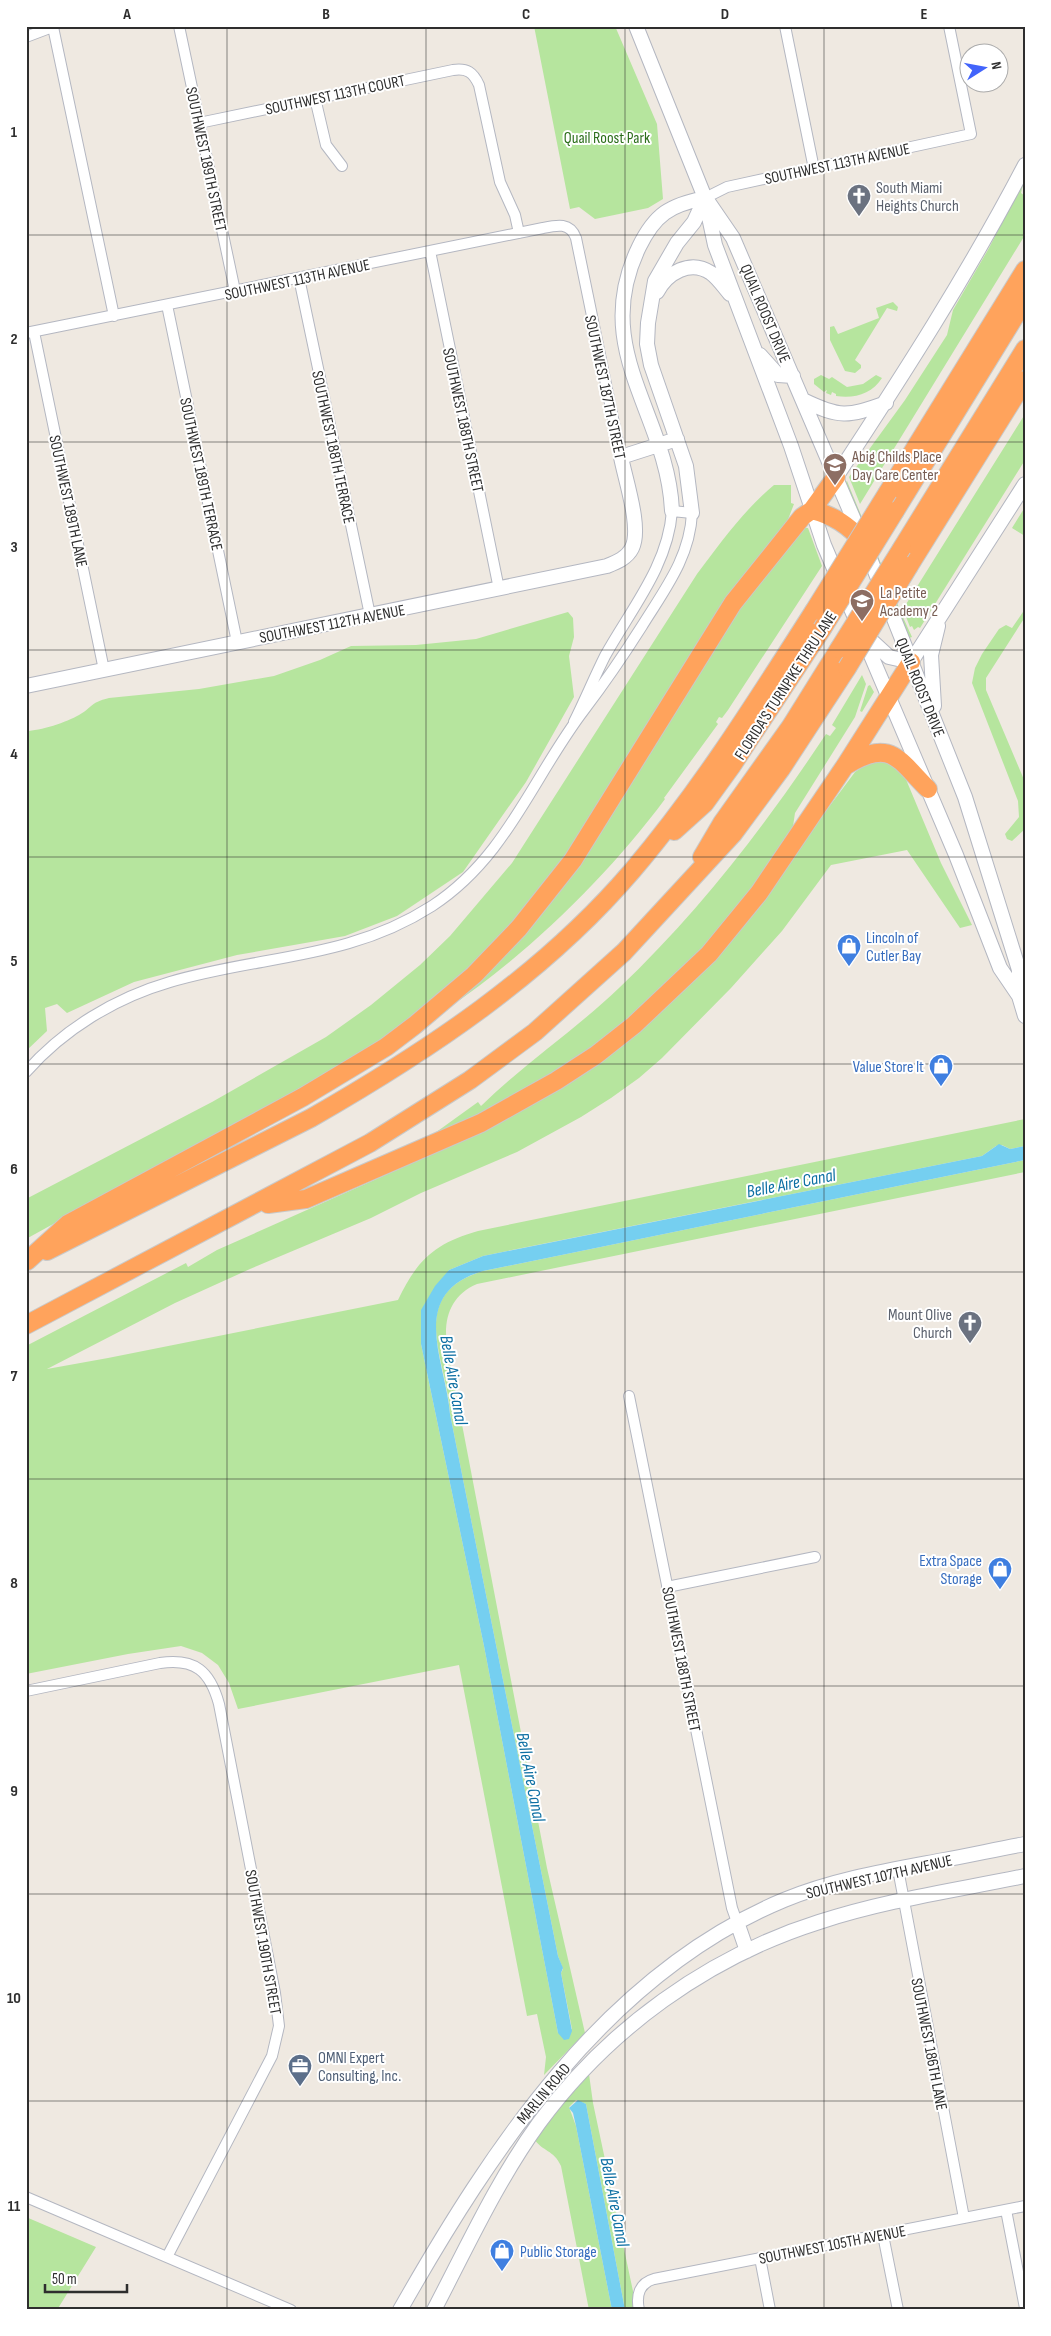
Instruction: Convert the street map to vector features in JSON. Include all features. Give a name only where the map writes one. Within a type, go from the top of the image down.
[{"type":"highway","points":[[27,1262],[311,1118],[416,1055],[514,983],[574,930],[632,871],[719,758],[814,611],[1025,270]]},
{"type":"highway","name":"FLORIDA'S TURNPIKE THRU LANE","points":[[632,871],[705,803],[745,747],[822,629],[1025,300]]},
{"type":"highway","name":"FLORIDA'S TURNPIKE THRU LANE","points":[[680,894],[722,823],[768,760],[839,649],[1025,349]]},
{"type":"highway","points":[[26,1325],[255,1206],[404,1123],[504,1056],[596,979],[680,894],[758,802],[847,668],[1025,380]]},
{"type":"highway","points":[[27,1262],[68,1224],[303,1097],[386,1046],[415,1025],[474,975],[519,928],[573,860],[733,603],[802,516],[812,510],[836,477]]},
{"type":"highway","points":[[812,510],[835,517],[863,541]]},
{"type":"highway","points":[[255,1206],[306,1199],[460,1133],[530,1097],[596,1055],[674,989],[720,940],[759,893],[845,766],[911,662]]},
{"type":"highway","points":[[845,766],[870,754],[892,754],[902,761],[928,789]]},
{"type":"street","name":"SOUTHWEST 189TH STREET","points":[[180,26],[235,291]]},
{"type":"street","name":"QUAIL ROOST DRIVE","points":[[636,26],[705,198],[715,244],[756,350],[824,545],[928,789],[1000,968],[1018,996],[1025,1016]]},
{"type":"street","points":[[785,26],[814,169]]},
{"type":"street","name":"SOUTHWEST 113TH AVENUE","points":[[705,198],[727,187],[971,134],[949,26]]},
{"type":"street","points":[[26,37],[54,27],[114,316]]},
{"type":"street","name":"SOUTHWEST 113TH COURT","points":[[199,122],[453,70],[471,72],[479,85],[498,173],[502,188],[515,215],[518,233]]},
{"type":"street","points":[[315,98],[326,145],[342,166]]},
{"type":"street","points":[[836,477],[886,403],[967,272],[1025,165]]},
{"type":"street","name":"QUAIL ROOST DRIVE","points":[[705,198],[734,238],[863,541],[972,815],[1019,970],[1018,996]]},
{"type":"street","points":[[574,722],[618,665],[675,573],[686,548],[692,513],[688,474],[651,365],[648,344],[654,281],[664,262],[694,222],[705,198]]},
{"type":"street","points":[[26,1072],[48,1048],[74,1028],[100,1011],[142,991],[196,975],[347,946],[389,930],[433,906],[467,879],[499,844],[574,722],[605,658],[658,566],[668,539],[672,511],[668,476],[629,368],[622,324],[627,280],[637,252],[654,224],[669,209],[686,202],[705,198]]},
{"type":"street","name":"SOUTHWEST 113TH AVENUE","points":[[30,333],[518,233],[554,226],[568,227]]},
{"type":"street","name":"SOUTHWEST 187TH STREET","points":[[568,227],[576,238],[635,524],[631,549]]},
{"type":"street","name":"SOUTHWEST 188TH STREET","points":[[430,251],[499,589]]},
{"type":"street","points":[[651,303],[663,282],[672,273],[689,268],[705,270],[712,274],[737,302]]},
{"type":"street","name":"SOUTHWEST 188TH TERRACE","points":[[299,278],[370,615]]},
{"type":"street","name":"SOUTHWEST 189TH TERRACE","points":[[168,305],[237,642]]},
{"type":"street","name":"SOUTHWEST 189TH LANE","points":[[30,333],[104,670]]},
{"type":"street","points":[[756,350],[778,375],[793,376]]},
{"type":"street","points":[[803,400],[824,410],[843,415],[855,414],[886,403]]},
{"type":"street","points":[[621,457],[677,439]]},
{"type":"street","points":[[858,628],[889,657],[911,662],[1025,484]]},
{"type":"street","points":[[672,511],[692,513]]},
{"type":"street","name":"SOUTHWEST 112TH AVENUE","points":[[26,686],[598,569],[622,560],[631,549]]},
{"type":"street","points":[[658,566],[675,573]]},
{"type":"street","points":[[937,726],[930,671],[930,655],[941,616]]},
{"type":"street","name":"SOUTHWEST 188TH STREET","points":[[629,1396],[732,1908],[737,1922]]},
{"type":"street","points":[[668,1587],[815,1557]]},
{"type":"street","name":"SOUTHWEST 190TH STREET","points":[[26,1690],[171,1662],[188,1663],[199,1669],[212,1684],[219,1704],[276,1993],[279,2026],[268,2065],[167,2257]]},
{"type":"street","name":"SOUTHWEST 107TH AVENUE","points":[[737,1922],[804,1893],[841,1882],[1025,1844]]},
{"type":"street","name":"SOUTHWEST 186TH LANE","points":[[898,1869],[964,2218]]},
{"type":"street","name":"SOUTHWEST 107TH AVENUE","points":[[747,1950],[827,1919],[1025,1876]]},
{"type":"street","points":[[737,1922],[747,1950]]},
{"type":"street","name":"MARLIN ROAD","points":[[400,2310],[439,2240],[508,2137],[558,2074],[592,2038],[663,1971],[700,1944],[737,1922]]},
{"type":"street","name":"MARLIN ROAD","points":[[434,2310],[517,2156],[565,2091],[612,2043],[662,2000],[747,1950]]},
{"type":"street","points":[[26,2197],[291,2310]]},
{"type":"street","name":"SOUTHWEST 105TH AVENUE","points":[[639,2310],[638,2294],[642,2286],[654,2279],[1025,2206]]},
{"type":"street","points":[[1006,2210],[1025,2308]]},
{"type":"street","points":[[884,2234],[898,2310]]},
{"type":"street","points":[[760,2258],[770,2310]]},
{"type":"green space","name":"Quail Roost Park","points":[[534,26],[615,26],[657,124],[663,199],[648,208],[595,219],[579,207],[570,209]]},
{"type":"green space","points":[[1025,177],[1021,193],[1025,196],[1025,235],[860,504],[849,477],[905,400],[947,335],[953,310],[989,248]]},
{"type":"green space","points":[[893,302],[898,307],[897,311],[887,308],[855,360],[861,365],[861,368],[855,373],[845,371],[830,340],[830,327],[834,326],[838,334],[879,318],[876,308]]},
{"type":"green space","points":[[821,375],[829,379],[832,377],[847,387],[863,384],[876,375],[882,378],[868,392],[856,396],[843,397],[836,396],[832,392],[831,395],[826,393],[827,390],[824,392],[814,384],[814,379]]},
{"type":"green space","points":[[1025,414],[1025,460],[920,628],[918,627],[914,630],[912,626],[910,627],[903,609]]},
{"type":"green space","points":[[847,481],[912,637],[909,638],[901,619]]},
{"type":"green space","points":[[774,485],[791,485],[791,503],[794,504],[787,522],[744,575],[706,630],[662,705],[549,882],[472,968],[454,981],[412,1018],[347,1062],[26,1239],[26,1199],[212,1102],[326,1037],[371,1005],[420,965],[450,936],[512,863],[697,574],[743,516]]},
{"type":"green space","points":[[1025,507],[1025,536],[1012,528]]},
{"type":"green space","points":[[804,528],[808,528],[822,566],[728,710],[722,718],[719,717],[716,722],[718,724],[665,799],[643,828],[565,912],[507,964],[448,1008],[487,969],[750,590]]},
{"type":"green space","points":[[1025,609],[1025,617],[986,678],[986,690],[1025,782],[1025,829],[1012,841],[1007,839],[1005,834],[1019,817],[1018,801],[972,683],[975,668],[982,654],[999,629],[1006,625],[1012,628]]},
{"type":"green space","points":[[568,612],[573,618],[574,637],[569,656],[574,697],[526,782],[463,872],[397,916],[345,936],[237,955],[134,982],[67,1013],[57,1004],[45,1008],[47,1031],[26,1051],[26,731],[46,728],[74,718],[94,703],[109,698],[199,689],[274,676],[320,660],[351,646],[416,645],[476,639]]},
{"type":"green space","points":[[862,675],[866,684],[855,717],[795,813],[792,833],[731,920],[642,1011],[536,1088],[428,1138],[478,1102],[481,1106],[619,988],[677,929],[755,835],[826,734],[830,736],[836,728],[832,725]]},
{"type":"green space","points":[[870,685],[874,692],[862,712],[860,711],[868,686]]},
{"type":"green space","points":[[876,758],[893,764],[905,777],[941,863],[972,925],[960,928],[907,850],[831,865],[782,931],[731,988],[662,1058],[639,1078],[611,1098],[581,1117],[517,1152],[175,1303],[47,1369],[398,1300],[412,1274],[429,1255],[450,1241],[478,1231],[1025,1119],[1025,1146],[1010,1149],[1002,1145],[996,1146],[982,1156],[483,1256],[449,1270],[422,1314],[421,1344],[484,1646],[558,2033],[572,2029],[561,1973],[563,1969],[558,1956],[439,1352],[436,1332],[437,1313],[444,1296],[459,1282],[483,1271],[1025,1160],[1025,1172],[477,1284],[461,1294],[455,1301],[446,1326],[447,1346],[547,1868],[585,2033],[544,2075],[546,2057],[537,2014],[527,2016],[459,1665],[238,1709],[229,1683],[218,1665],[202,1653],[181,1646],[128,1654],[26,1674],[26,1346],[186,1263],[188,1267],[217,1250],[399,1169],[399,1167],[611,1051],[811,831],[855,772]]},
{"type":"green space","points":[[589,2074],[593,2103],[637,2310],[625,2310],[586,2104],[576,2100],[569,2107],[576,2126],[612,2310],[589,2310],[561,2166],[552,2154],[535,2140],[558,2109]]},
{"type":"green space","points":[[26,2217],[96,2247],[57,2310],[26,2310]]},
{"type":"water","points":[[999,1144],[1010,1149],[1025,1146],[1025,1160],[483,1271],[459,1282],[445,1296],[438,1312],[436,1331],[438,1352],[558,1956],[563,1968],[561,1973],[572,2031],[569,2039],[564,2040],[558,2033],[484,1646],[421,1344],[421,1310],[435,1286],[449,1270],[483,1256],[982,1156]]},
{"type":"water","points":[[578,2100],[586,2104],[625,2310],[612,2310],[576,2126],[573,2113],[569,2108]]},
{"type":"place","name":"South Miami Heights Church","points":[[859,217]]},
{"type":"place","name":"Abig Childs Place Day Care Center","points":[[835,486]]},
{"type":"place","name":"La Petite Academy 2","points":[[862,622]]},
{"type":"place","name":"Lincoln of Cutler Bay","points":[[849,967]]},
{"type":"place","name":"Value Store It","points":[[941,1087]]},
{"type":"place","name":"Mount Olive Church","points":[[970,1344]]},
{"type":"place","name":"Extra Space Storage","points":[[1000,1590]]},
{"type":"place","name":"OMNI Expert Consulting, Inc.","points":[[300,2087]]},
{"type":"place","name":"Public Storage","points":[[502,2272]]},
{"type":"water label","name":"Belle Aire Canal","points":[[791,1183]]},
{"type":"water label","name":"Belle Aire Canal","points":[[454,1380]]},
{"type":"water label","name":"Belle Aire Canal","points":[[531,1777]]},
{"type":"water label","name":"Belle Aire Canal","points":[[615,2202]]}]
